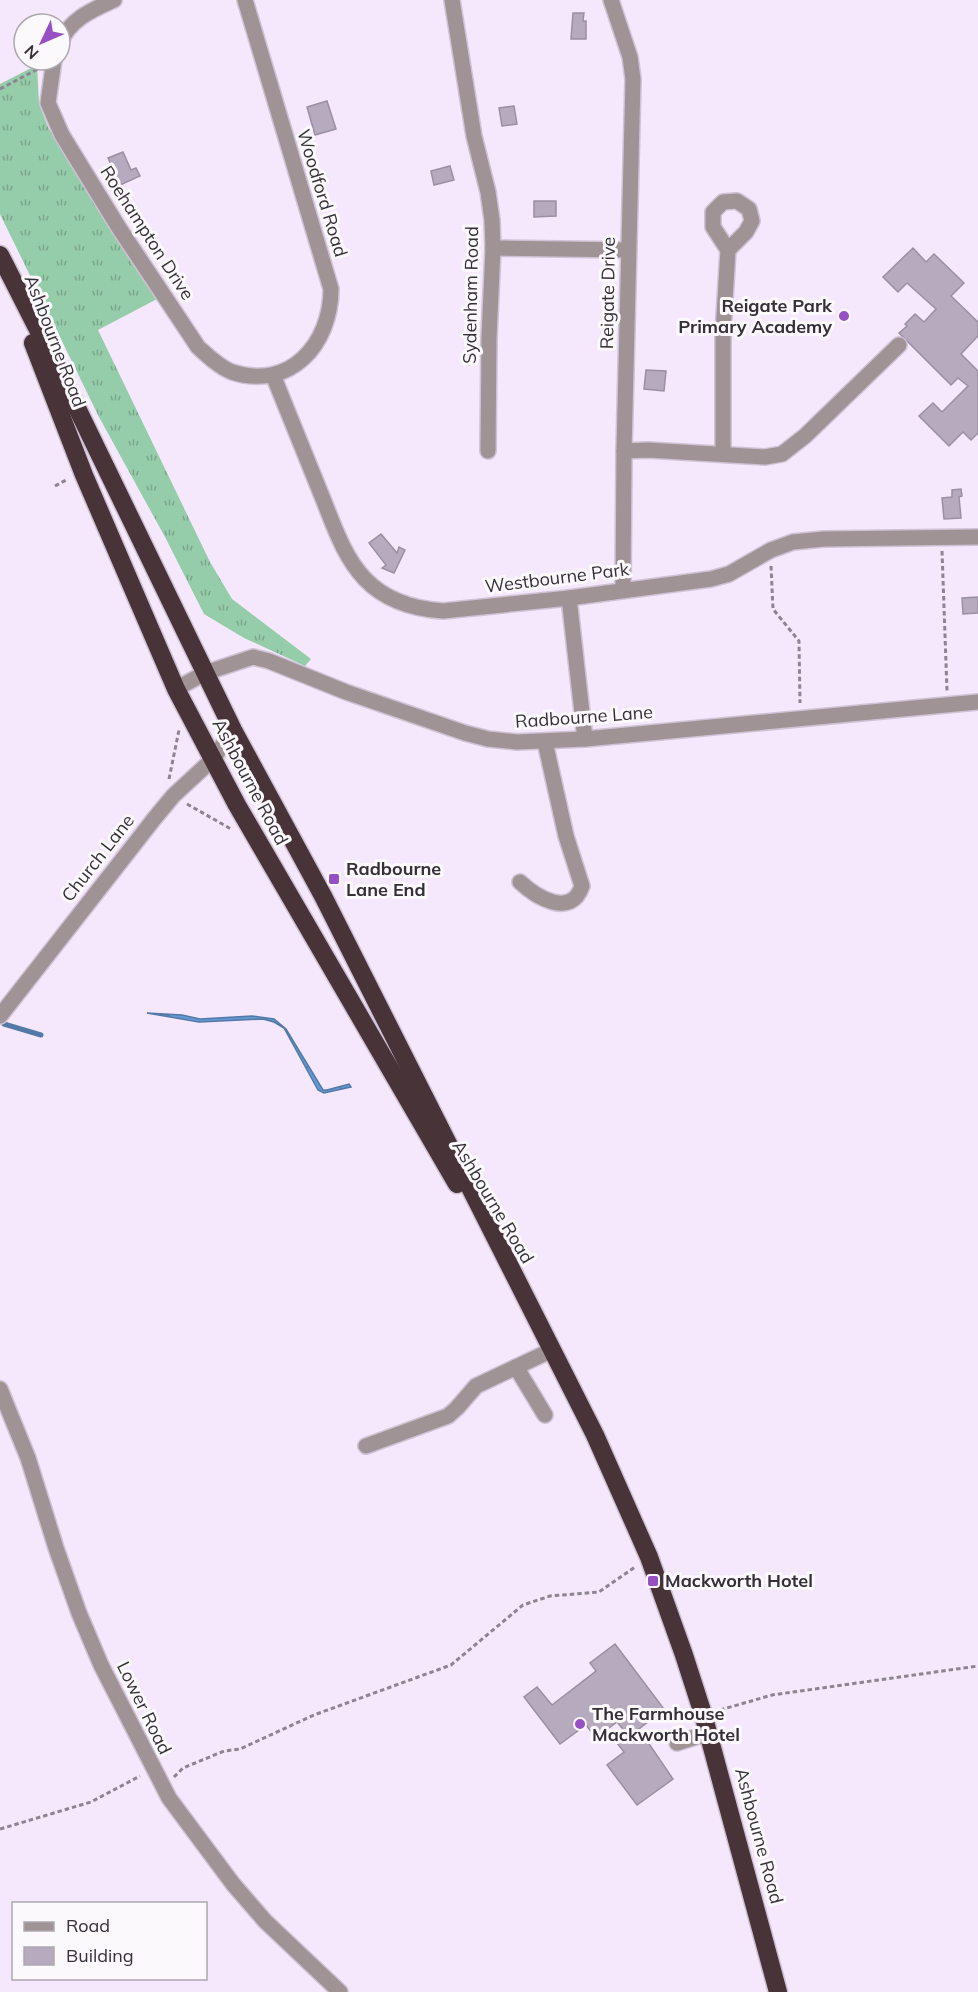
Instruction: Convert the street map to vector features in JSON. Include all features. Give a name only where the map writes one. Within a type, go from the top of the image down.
[{"type":"highway","name":"Ashbourne Road","points":[[0,256],[62,377],[233,730],[323,896],[470,1185],[594,1435],[649,1557],[703,1714],[778,1992]]},
{"type":"highway","name":"Ashbourne Road","points":[[0,256],[84,475],[176,689],[261,847],[524,1297]]},
{"type":"street","points":[[72,25],[87,12],[114,0]]},
{"type":"street","name":"Woodford Road","points":[[245,0],[331,289],[331,305],[327,322],[312,351],[292,366],[273,375]]},
{"type":"street","name":"Sydenham Road","points":[[452,0],[474,136],[488,192],[493,248],[488,451]]},
{"type":"street","name":"Reigate Drive","points":[[612,0],[630,57],[633,79],[623,590]]},
{"type":"street","name":"Roehampton Drive","points":[[52,72],[48,103],[62,135],[119,228],[198,347],[213,361],[231,371],[252,375],[273,375]]},
{"type":"street","points":[[493,248],[628,250]]},
{"type":"street","points":[[723,454],[723,333],[728,250]]},
{"type":"street","points":[[624,451],[765,457],[782,454],[805,436],[899,345]]},
{"type":"street","name":"Westbourne Park","points":[[273,375],[351,563],[385,596],[406,606],[443,611],[568,598],[711,579],[729,574],[771,550],[793,542],[824,539],[978,537]]},
{"type":"street","points":[[568,598],[585,739]]},
{"type":"street","name":"Radbourne Lane","points":[[176,689],[205,673],[253,657],[465,733],[502,741],[545,742],[978,702]]},
{"type":"street","name":"Church Lane","points":[[0,1016],[154,819],[173,796],[213,759],[233,730]]},
{"type":"street","points":[[520,882],[543,899],[554,903],[568,902],[575,898],[582,886],[566,836],[545,742]]},
{"type":"street","points":[[366,1446],[448,1416],[476,1386],[552,1350]]},
{"type":"street","points":[[516,1367],[545,1415]]},
{"type":"street","name":"Lower Road","points":[[0,1389],[24,1447],[79,1612],[101,1665],[152,1769],[176,1809],[265,1922],[340,1992]]},
{"type":"street","points":[[677,1743],[708,1734]]},
{"type":"path","points":[[0,89],[32,72]]},
{"type":"path","points":[[55,486],[72,477]]},
{"type":"path","points":[[941,538],[948,705]]},
{"type":"path","points":[[771,550],[772,609],[799,641],[800,720]]},
{"type":"path","points":[[164,1787],[183,1768],[224,1752],[240,1749],[314,1715],[452,1665],[523,1605],[550,1596],[599,1592],[649,1557]]},
{"type":"path","points":[[703,1714],[772,1695],[978,1666]]},
{"type":"path","points":[[0,1829],[91,1802],[152,1769]]},
{"type":"green space","points":[[23,72],[37,72],[39,104],[48,127],[157,299],[98,330],[210,562],[232,599],[311,659],[305,666],[244,638],[204,614],[165,537],[99,417],[0,214],[0,84]]},
{"type":"water","points":[[147,1013],[182,1015],[200,1019],[252,1016],[274,1019],[286,1029],[323,1090],[349,1084],[351,1087],[324,1093],[318,1090],[284,1028],[274,1022],[263,1019],[199,1022]]},
{"type":"building","points":[[573,13],[584,13],[586,39],[571,39]]},
{"type":"building","points":[[327,101],[336,129],[315,135],[307,107]]},
{"type":"building","points":[[514,106],[517,124],[502,126],[499,108]]},
{"type":"building","points":[[123,152],[131,170],[136,168],[140,176],[120,185],[108,158]]},
{"type":"building","points":[[450,166],[454,180],[434,185],[431,171]]},
{"type":"building","points":[[534,201],[556,201],[556,216],[534,217]]},
{"type":"building","points":[[913,248],[926,262],[934,254],[964,283],[951,296],[978,322],[978,336],[961,354],[978,371],[978,433],[971,440],[963,432],[949,446],[919,416],[933,403],[942,412],[968,386],[958,378],[951,385],[899,333],[915,314],[924,322],[936,309],[907,283],[898,292],[883,277]]},
{"type":"building","points":[[646,370],[666,371],[664,391],[644,389]]},
{"type":"building","points":[[961,489],[962,496],[959,497],[961,518],[944,519],[942,498],[952,497],[952,490]]},
{"type":"building","points":[[381,534],[397,553],[399,547],[405,550],[394,573],[382,568],[386,565],[369,543]]},
{"type":"building","points":[[978,597],[978,613],[963,614],[962,598]]},
{"type":"building","name":"The Farmhouse Mackworth Hotel","points":[[615,1644],[664,1709],[639,1729],[673,1779],[637,1805],[607,1765],[624,1752],[617,1743],[627,1734],[617,1722],[596,1738],[586,1725],[560,1744],[524,1697],[537,1687],[552,1705],[596,1671],[590,1663]]},
{"type":"waterway","points":[[4,1024],[41,1035]]},
{"type":"place","name":"Reigate Park Primary Academy","points":[[844,316]]},
{"type":"place","name":"Radbourne Lane End","points":[[334,879]]},
{"type":"place","name":"Mackworth Hotel","points":[[653,1581]]},
{"type":"place","name":"The Farmhouse Mackworth Hotel","points":[[580,1724]]}]
